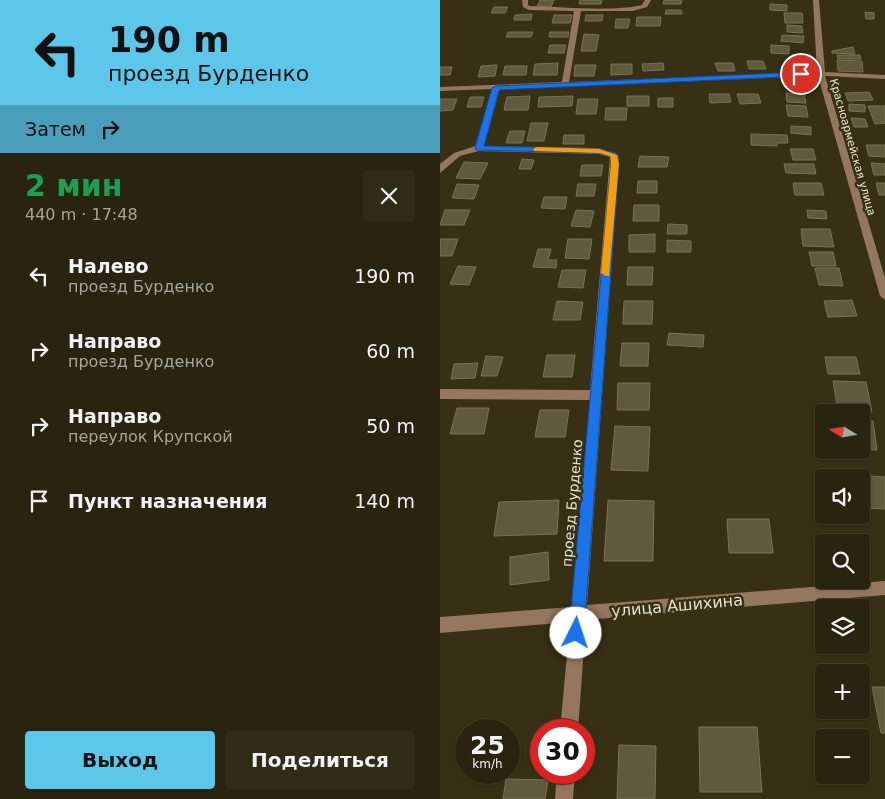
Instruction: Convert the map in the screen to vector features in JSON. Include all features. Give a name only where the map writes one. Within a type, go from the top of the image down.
[{"type":"street","points":[[526,0],[525,6],[529,8],[578,9],[633,9],[645,6],[648,0]]},
{"type":"street","name":"Красноармейская улица","points":[[816,0],[821,74],[885,296]]},
{"type":"street","points":[[565,84],[578,9]]},
{"type":"street","points":[[440,89],[821,74],[885,77]]},
{"type":"street","points":[[479,148],[496,88]]},
{"type":"street","name":"проезд Бурденко","points":[[440,170],[449,158],[466,150],[479,148],[599,151],[614,155],[615,164],[595,394],[571,719]]},
{"type":"street","points":[[440,394],[595,394]]},
{"type":"street","name":"улица Ашихина","points":[[440,625],[885,588]]},
{"type":"street","points":[[564,799],[565,784]]},
{"type":"building","points":[[540,0],[554,0],[551,7],[537,6]]},
{"type":"building","points":[[580,0],[602,0],[601,4],[579,4]]},
{"type":"building","points":[[664,0],[682,0],[681,4],[663,4]]},
{"type":"building","points":[[770,4],[787,5],[787,11],[770,10]]},
{"type":"building","points":[[494,7],[508,7],[505,13],[491,13]]},
{"type":"building","points":[[666,10],[681,10],[682,14],[665,14]]},
{"type":"building","points":[[865,12],[874,13],[874,19],[866,19]]},
{"type":"building","points":[[784,13],[802,13],[803,23],[785,23]]},
{"type":"building","points":[[532,14],[531,20],[514,20],[515,15]]},
{"type":"building","points":[[554,15],[572,15],[570,23],[552,23]]},
{"type":"building","points":[[586,15],[603,15],[602,21],[585,21]]},
{"type":"building","points":[[637,17],[661,17],[660,26],[636,26]]},
{"type":"building","points":[[616,19],[630,19],[628,28],[615,28]]},
{"type":"building","points":[[787,25],[802,26],[803,33],[787,32]]},
{"type":"building","points":[[508,32],[533,32],[531,37],[506,37]]},
{"type":"building","points":[[550,32],[569,32],[568,37],[549,37]]},
{"type":"building","points":[[584,34],[599,35],[596,51],[581,51]]},
{"type":"building","points":[[782,35],[804,36],[803,43],[781,41]]},
{"type":"building","points":[[550,45],[566,45],[564,53],[548,53]]},
{"type":"building","points":[[771,45],[789,46],[789,54],[771,53]]},
{"type":"building","points":[[853,47],[855,54],[832,53],[832,51]]},
{"type":"building","points":[[837,55],[860,55],[861,59],[838,59]]},
{"type":"building","points":[[837,60],[862,61],[863,72],[838,71]]},
{"type":"building","points":[[747,61],[763,61],[766,69],[749,69]]},
{"type":"building","points":[[558,63],[557,75],[533,75],[535,64]]},
{"type":"building","points":[[663,63],[664,70],[643,71],[642,64]]},
{"type":"building","points":[[715,63],[733,63],[735,71],[718,71]]},
{"type":"building","points":[[611,64],[632,64],[632,74],[611,75]]},
{"type":"building","points":[[497,65],[495,76],[478,77],[481,66]]},
{"type":"building","points":[[575,65],[596,65],[594,76],[574,76]]},
{"type":"building","points":[[505,66],[527,66],[526,75],[503,75]]},
{"type":"building","points":[[440,67],[452,67],[450,75],[440,75]]},
{"type":"building","points":[[869,92],[873,100],[848,101],[845,93]]},
{"type":"building","points":[[786,93],[804,93],[806,103],[787,102]]},
{"type":"building","points":[[709,94],[729,94],[731,102],[710,103]]},
{"type":"building","points":[[737,94],[758,94],[761,103],[740,104]]},
{"type":"building","points":[[530,96],[528,110],[504,110],[507,97]]},
{"type":"building","points":[[573,96],[572,106],[538,107],[539,97]]},
{"type":"building","points":[[627,96],[649,96],[649,106],[627,106]]},
{"type":"building","points":[[470,97],[484,97],[481,107],[467,107]]},
{"type":"building","points":[[658,98],[673,98],[673,107],[658,107]]},
{"type":"building","points":[[440,99],[457,99],[453,110],[440,111]]},
{"type":"building","points":[[578,99],[598,99],[596,114],[576,114]]},
{"type":"building","points":[[849,104],[865,105],[865,112],[849,111]]},
{"type":"building","points":[[786,105],[806,106],[808,117],[788,116]]},
{"type":"building","points":[[868,106],[885,106],[885,123],[875,124]]},
{"type":"building","points":[[606,108],[627,108],[626,120],[605,120]]},
{"type":"building","points":[[851,118],[865,119],[868,127],[854,127]]},
{"type":"building","points":[[531,123],[548,123],[544,141],[527,141]]},
{"type":"building","points":[[791,126],[811,127],[811,135],[791,133]]},
{"type":"building","points":[[510,131],[525,131],[522,143],[506,143]]},
{"type":"building","points":[[751,134],[787,135],[788,143],[777,143],[777,146],[751,145]]},
{"type":"building","points":[[564,135],[584,135],[584,144],[563,144]]},
{"type":"building","points":[[866,145],[885,145],[885,157],[869,156]]},
{"type":"building","points":[[790,149],[813,149],[816,160],[793,160]]},
{"type":"building","points":[[640,156],[669,157],[667,167],[638,167]]},
{"type":"building","points":[[522,159],[534,160],[531,169],[519,169]]},
{"type":"building","points":[[464,162],[488,163],[480,179],[456,178]]},
{"type":"building","points":[[871,163],[885,164],[885,175],[874,175]]},
{"type":"building","points":[[784,164],[814,164],[816,174],[786,173]]},
{"type":"building","points":[[582,165],[603,165],[601,176],[580,176]]},
{"type":"building","points":[[638,181],[657,181],[657,193],[637,193]]},
{"type":"building","points":[[793,183],[821,183],[824,195],[795,195]]},
{"type":"building","points":[[876,183],[885,183],[885,195],[879,195]]},
{"type":"building","points":[[457,184],[479,185],[474,199],[452,198]]},
{"type":"building","points":[[578,184],[596,184],[594,196],[576,196]]},
{"type":"building","points":[[544,197],[567,197],[565,209],[541,208]]},
{"type":"building","points":[[634,205],[659,205],[659,221],[633,221]]},
{"type":"building","points":[[445,210],[470,210],[464,225],[440,225]]},
{"type":"building","points":[[576,210],[594,211],[590,227],[571,226]]},
{"type":"building","points":[[807,210],[826,211],[827,219],[808,218]]},
{"type":"building","points":[[668,224],[687,225],[687,234],[667,234]]},
{"type":"building","points":[[801,229],[830,229],[834,247],[803,246]]},
{"type":"building","points":[[655,234],[655,252],[629,252],[629,235]]},
{"type":"building","points":[[440,239],[458,239],[452,256],[440,256]]},
{"type":"building","points":[[568,239],[592,239],[589,259],[565,258]]},
{"type":"building","points":[[667,240],[691,241],[691,252],[667,252]]},
{"type":"building","points":[[538,249],[551,249],[548,260],[557,260],[556,268],[533,267]]},
{"type":"building","points":[[809,252],[833,252],[836,266],[812,266]]},
{"type":"building","points":[[458,266],[476,267],[469,285],[450,284]]},
{"type":"building","points":[[628,267],[653,267],[652,285],[627,285]]},
{"type":"building","points":[[815,268],[839,268],[843,286],[819,285]]},
{"type":"building","points":[[562,270],[586,270],[583,288],[558,287]]},
{"type":"building","points":[[852,300],[857,316],[828,317],[824,301]]},
{"type":"building","points":[[557,301],[583,302],[580,320],[553,320]]},
{"type":"building","points":[[624,301],[653,301],[652,324],[623,324]]},
{"type":"building","points":[[669,333],[704,335],[703,347],[667,345]]},
{"type":"building","points":[[622,343],[649,343],[648,366],[620,366]]},
{"type":"building","points":[[547,355],[575,355],[572,377],[543,377]]},
{"type":"building","points":[[486,356],[503,357],[497,376],[481,376]]},
{"type":"building","points":[[825,357],[856,357],[860,374],[828,374]]},
{"type":"building","points":[[478,363],[475,378],[451,379],[454,364]]},
{"type":"building","points":[[833,381],[866,382],[872,412],[870,412],[870,404],[837,404]]},
{"type":"building","points":[[618,383],[650,383],[649,410],[617,410]]},
{"type":"building","points":[[457,408],[489,408],[484,434],[450,434]]},
{"type":"building","points":[[540,410],[569,410],[565,437],[535,437]]},
{"type":"building","points":[[870,421],[873,421],[877,450],[870,450]]},
{"type":"building","points":[[615,426],[650,427],[648,471],[611,470]]},
{"type":"building","points":[[870,476],[885,477],[885,509],[870,508]]},
{"type":"building","points":[[559,500],[557,534],[494,536],[499,502]]},
{"type":"building","points":[[608,500],[654,501],[653,561],[604,561]]},
{"type":"building","points":[[727,519],[769,519],[773,553],[729,553]]},
{"type":"building","points":[[548,552],[549,580],[510,585],[510,557]]},
{"type":"building","points":[[872,687],[885,687],[885,733],[881,733]]},
{"type":"building","points":[[699,727],[757,727],[762,792],[700,792]]},
{"type":"building","points":[[619,745],[656,746],[655,799],[617,799]]},
{"type":"building","points":[[520,779],[530,780],[530,784],[547,784],[545,799],[503,799],[505,784],[520,784]]},
{"type":"slow traffic","points":[[537,150],[599,151],[614,155],[615,164],[606,273]]},
{"type":"route","points":[[576,633],[615,164],[614,155],[599,151],[479,148],[496,88],[801,74]]}]
